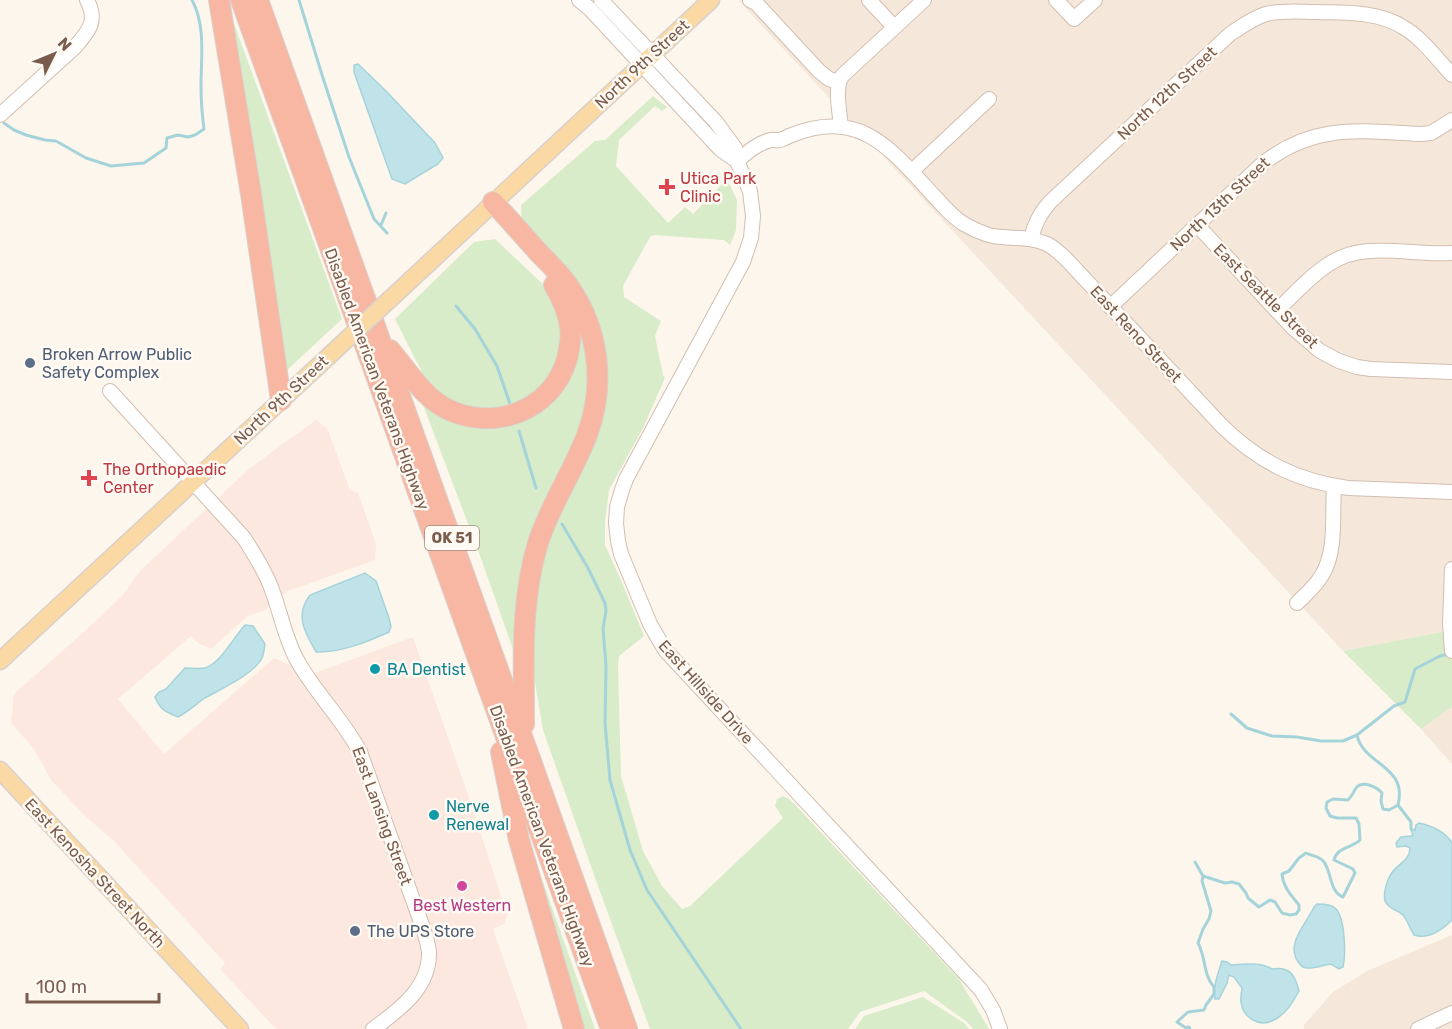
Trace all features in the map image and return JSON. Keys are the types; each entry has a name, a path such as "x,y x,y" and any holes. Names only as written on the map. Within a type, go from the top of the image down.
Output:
{"highway":[{"path":"219,0 251,194 281,400"},
{"name":"Disabled American Veterans Highway","path":"241,0 610,1029"},
{"name":"Disabled American Veterans Highway","path":"258,0 627,1029"},
{"path":"381,338 428,395 448,410 468,417 487,420 507,417 529,407 549,391 565,365 569,350 571,330 568,315 555,287 488,207"},
{"path":"488,207 555,270 574,295 589,325 598,366 597,397 591,423 579,455 554,503 534,558 526,600 523,640 524,738"},
{"path":"486,682 519,840 574,1029"}],"main road":[{"name":"North 9th Street","path":"0,661 711,0"},
{"name":"East Kenosha Street North","path":"0,770 240,1029"}],"street":[{"path":"0,115 85,36 92,25 93,14 87,0"},
{"name":"East Hillside Drive","path":"579,0 647,59"},
{"name":"East Hillside Drive","path":"601,0 721,150 737,161 750,191 753,210 753,226 743,262 622,490 617,507 616,523 621,554 650,624 665,650 981,990 993,1010 1000,1029"},
{"path":"869,0 894,27"},
{"path":"737,161 750,149 771,140 780,140 820,127 841,127 839,82 842,76 924,0"},
{"path":"1056,0 1074,19 1095,0"},
{"path":"754,1 819,71 829,79 839,82"},
{"name":"North 12th Street","path":"1031,239 1039,217 1050,202 1230,34 1251,20 1267,14 1328,6 1392,21 1423,44 1452,75"},
{"path":"912,171 989,99"},
{"name":"North 13th Street","path":"1110,307 1273,156 1295,144 1328,133 1431,133 1452,120"},
{"name":"East Reno Street","path":"841,127 853,128 876,139 897,156 963,224 994,236 1031,239 1048,244 1057,251 1236,440 1260,458 1309,481 1334,486 1452,492"},
{"name":"East Seattle Street","path":"1197,225 1277,311 1320,351 1339,361 1358,367 1452,372"},
{"path":"1277,311 1319,271 1346,255 1363,251 1452,253"},
{"name":"East Lansing Street","path":"110,391 237,530 255,555 272,588 286,637 298,662 352,737 360,752 429,952 425,976 417,990 374,1029"},
{"path":"1297,603 1322,577 1328,564 1334,486"},
{"path":"1451,649 1452,569"},
{"path":"1418,1029 1435,1025 1452,1013"}],"shaded area":[{"path":"1452,0 1452,630 1343,651 739,1"},
{"path":"316,420 327,428 350,490 358,493 376,544 375,560 288,591 265,610 248,616 211,649 198,643 191,636 118,699 164,754 274,658 312,674 413,637 507,915 504,924 493,929 528,1029 276,1029 220,969 225,963 114,841 85,816 51,780 34,749 11,723 14,694 122,596 141,570 250,468"},
{"path":"1452,707 1452,764 1421,729"},
{"path":"1452,935 1452,1029 1304,1029 1304,1025 1333,992 1367,971"}],"green space":[{"path":"229,10 342,319 286,371"},
{"path":"653,96 667,107 662,111 655,106 619,140 616,166 668,223 685,207 693,214 727,179 737,200 736,230 730,245 724,240 654,235 650,237 623,286 624,297 661,321 655,336 665,378 644,426 609,490 605,522 605,545 644,636 619,656 618,667 621,776 643,851 662,886 682,909 690,906 783,818 775,806 777,799 783,796 789,799 959,979 989,1029 973,1029 967,1022 924,991 860,1012 848,1029 650,1029 593,872 543,730 531,659 536,575 605,377 522,224 521,205 595,141 605,140"},
{"path":"495,239 547,288 562,324 561,346 552,374 536,392 520,403 497,411 466,409 444,397 426,380 395,319 474,242"},
{"path":"582,317 594,392 553,497 515,655 417,389 440,409 535,409"},
{"path":"1452,630 1452,707 1421,729 1343,651"},
{"path":"527,837 595,1029 581,1029"},
{"path":"923,997 964,1023 969,1029 855,1029 864,1016"}],"water":[{"path":"358,64 435,143 443,158 438,164 405,184 392,179 354,72 354,65"},
{"path":"365,573 376,581 389,618 391,627 389,632 344,649 316,652 303,624 305,603 310,595"},
{"path":"245,625 253,626 265,644 263,656 252,670 178,717 161,708 155,697 159,692 166,689 185,668 205,668 216,662"},
{"path":"1419,823 1438,830 1452,843 1452,920 1440,930 1425,936 1414,935 1403,915 1385,901 1386,887 1390,877 1406,859 1410,848 1397,847 1396,843 1401,837 1413,835 1411,829 1415,830"},
{"path":"1317,904 1334,907 1339,914 1344,937 1344,954 1343,967 1339,969 1331,964 1304,968 1295,956 1294,949 1298,934"},
{"path":"1222,961 1231,965 1258,964 1272,969 1287,970 1296,980 1299,991 1282,1014 1269,1022 1258,1022 1249,1017 1242,1008 1242,988 1234,977 1229,975 1219,999 1215,999 1215,984"}],"waterway":[{"path":"4,123 26,135 56,141 86,158 111,166 144,163 166,148 167,138 178,135 188,137 195,135 204,129 201,97 201,31 192,0"},
{"path":"299,0 349,157 374,219 387,233"},
{"path":"381,225 386,213"},
{"path":"456,306 475,329 497,366 510,404"},
{"path":"519,431 536,488"},
{"path":"562,524 588,568 605,603 603,628 606,666 605,723 610,780 630,850 647,890 741,1029"},
{"path":"1190,1029 1177,1022 1188,1012 1204,1010 1214,994 1214,987 1208,977 1198,943 1211,911 1202,881 1203,876 1225,883 1239,884 1248,898 1259,907 1270,900 1275,902 1282,913 1296,914 1299,905 1286,887 1282,874 1289,871 1306,853 1324,862 1335,891 1343,897 1355,873 1353,869 1334,860 1341,850 1360,840 1359,824 1356,818 1330,816 1326,808 1327,802 1333,799 1348,800 1356,788 1366,784 1382,793 1383,809 1389,810 1398,805 1397,781 1367,753 1357,735 1394,706 1405,702 1415,669 1440,656 1449,654"},
{"path":"1231,714 1247,728 1272,736 1343,741 1357,735"},
{"path":"1398,805 1411,822 1411,829"},
{"path":"1195,862 1203,876"}],"place":[{"name":"Utica Park Clinic","path":"667,187"},
{"name":"Broken Arrow Public Safety Complex","path":"30,363"},
{"name":"The Orthopaedic Center","path":"89,478"},
{"name":"BA Dentist","path":"375,669"},
{"name":"Nerve Renewal","path":"434,815"},
{"name":"Best Western","path":"462,886"},
{"name":"The UPS Store","path":"355,931"}]}
